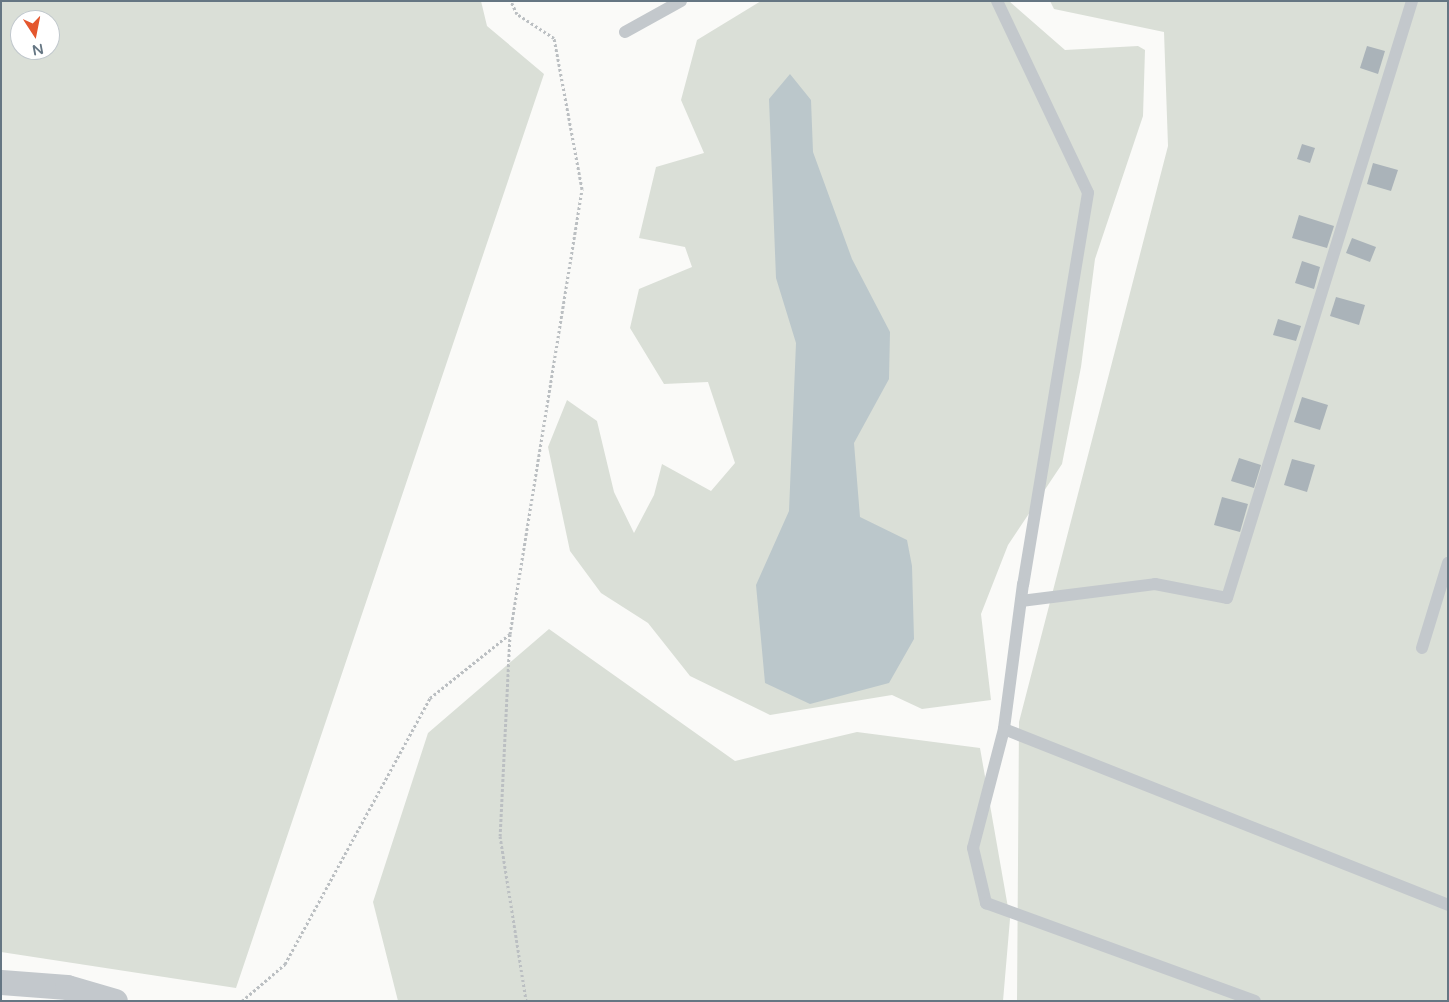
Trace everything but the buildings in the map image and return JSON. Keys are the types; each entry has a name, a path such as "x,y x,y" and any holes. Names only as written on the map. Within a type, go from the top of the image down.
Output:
{"street":[{"path":"1,982 67,987 116,1001"}],"lane":[{"path":"625,32 681,1"},
{"path":"997,1 1088,193 1021,600 1004,730 973,848 986,903 1255,1001"},
{"path":"1021,600 1154,584 1227,598 1412,1"},
{"path":"1422,648 1448,563"},
{"path":"1004,730 1448,905"}],"path":[{"path":"511,1 517,14 554,38 582,189 510,634 500,836 526,1001"},
{"path":"242,1001 285,964 430,698 510,634"}],"shaded area":[{"path":"1,1 481,1 487,26 544,74 236,988 1,952"},
{"path":"761,1 1009,1 1065,50 1138,46 1145,50 1143,116 1095,259 1081,367 1062,464 1008,545 981,614 991,700 922,709 892,695 770,715 690,676 648,623 601,593 570,551 548,447 567,400 597,421 614,492 634,533 654,495 662,464 711,491 735,463 708,382 664,384 630,328 639,289 692,267 685,247 639,238 656,167 704,153 681,100 697,40"},
{"path":"1050,1 1448,1 1448,1001 1017,1001 1019,722 1168,146 1164,32 1054,9"},
{"path":"790,74 811,100 813,152 852,259 890,332 889,379 854,443 860,517 907,540 912,566 914,639 889,683 810,704 765,683 756,585 789,511 796,343 776,278 769,99"},
{"path":"549,629 735,761 857,732 980,748 1010,919 1003,1001 398,1001 373,902 428,733"}]}
